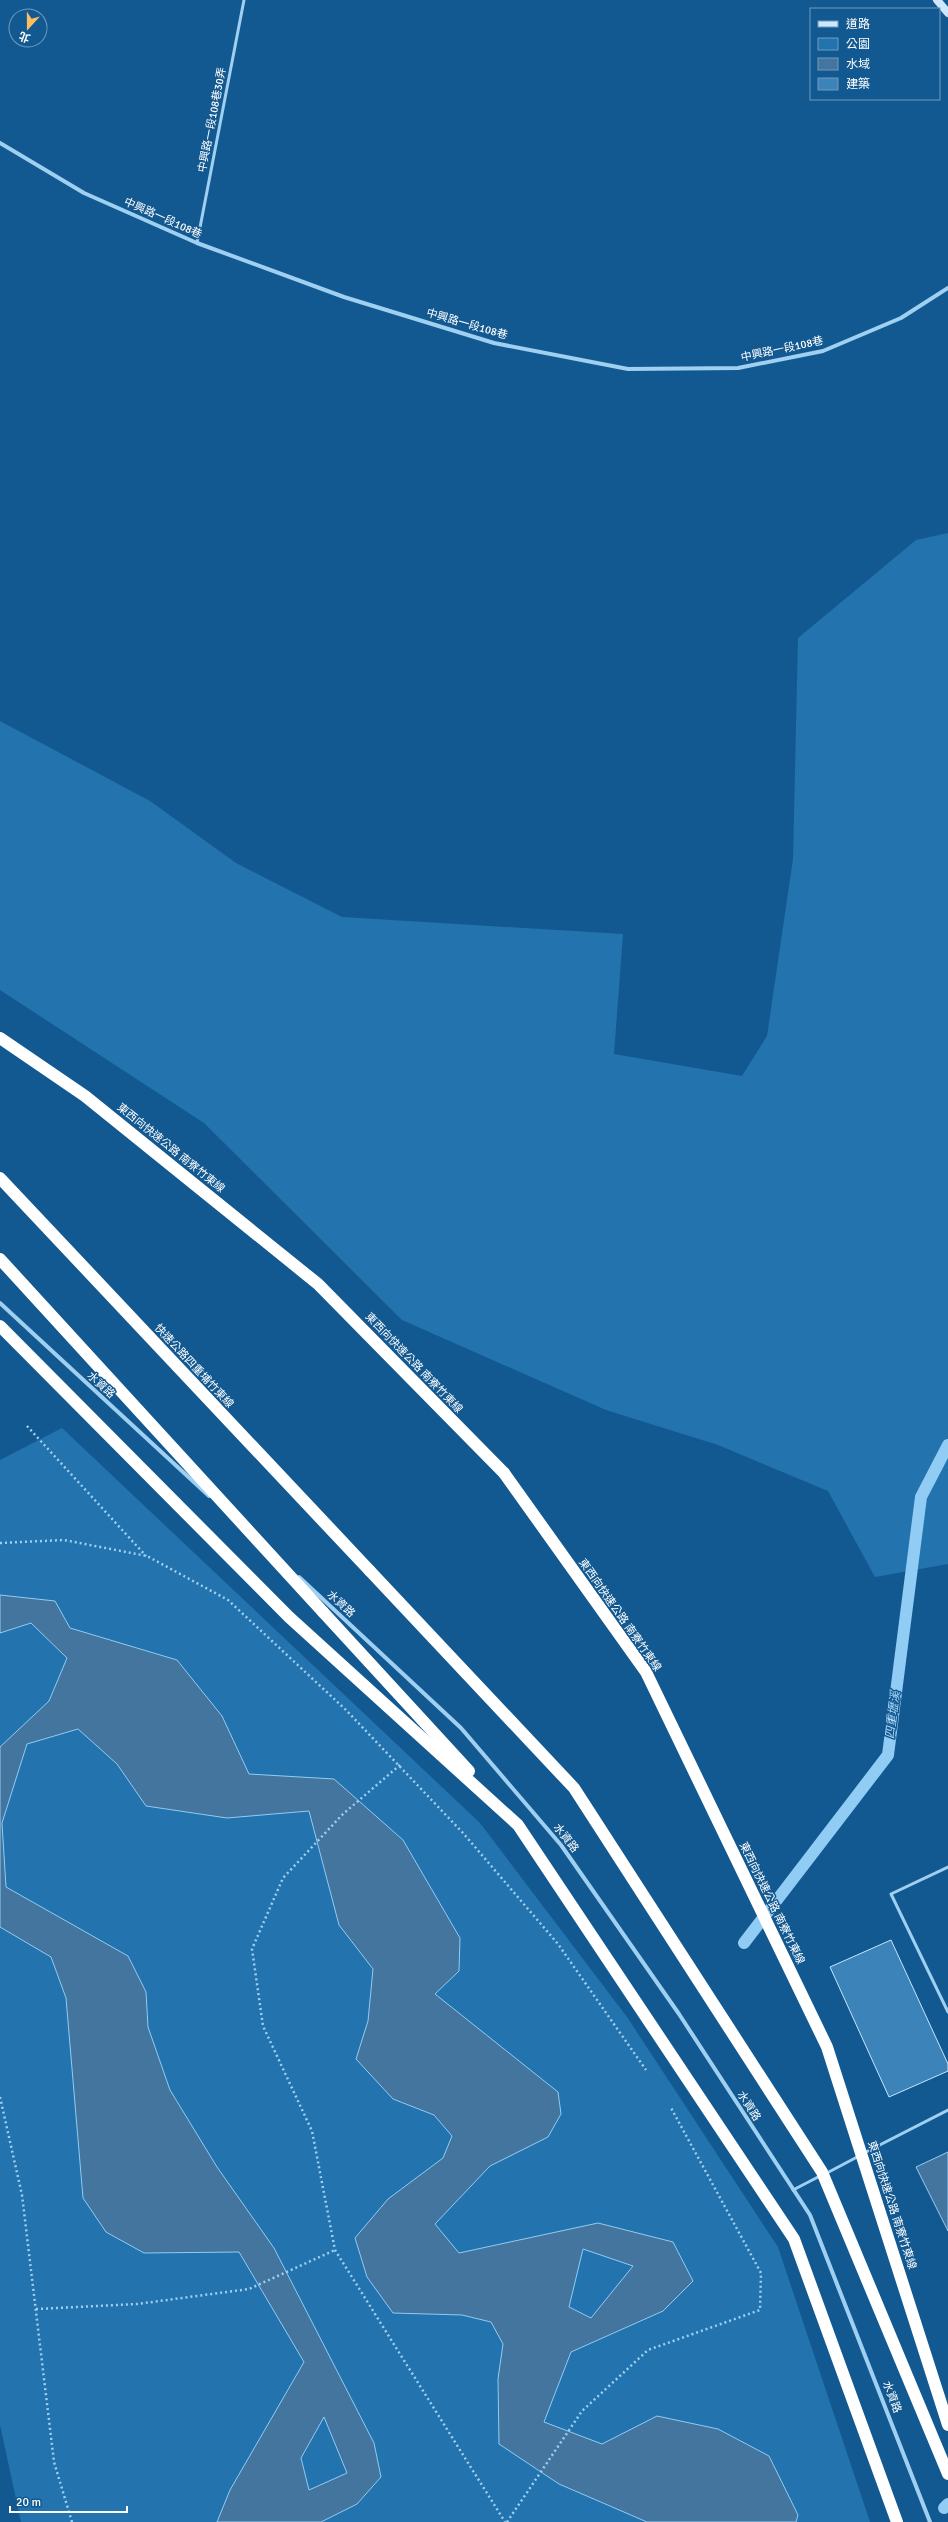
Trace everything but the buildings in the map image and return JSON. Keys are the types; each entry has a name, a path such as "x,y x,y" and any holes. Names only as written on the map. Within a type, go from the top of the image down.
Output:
{"highway":[{"name":"東西向快速公路 南寮竹東線","path":"0,1038 85,1096 318,1284 504,1473 646,1672 828,2047 948,2425"},
{"name":"快速公路四重埔竹東線","path":"0,1178 574,1788 822,2172 948,2474"},
{"path":"0,1258 518,1825 794,2238 897,2522"},
{"path":"0,1326 289,1617 518,1825"}],"main road":[{"path":"936,0 948,13"}],"street":[{"name":"中興路一段108巷","path":"0,143 84,193 197,243 344,297 494,343 628,369 738,368 823,351 901,318 948,288"},
{"name":"水資路","path":"0,1303 461,1728 562,1845 679,2014 813,2223 930,2522"}],"lane":[{"name":"中興路一段108巷30弄","path":"197,243 244,0"},
{"path":"948,1867 891,1894 948,2012"},
{"path":"793,2190 948,2110"}],"path":[{"path":"27,1426 147,1556"},
{"path":"0,1543 64,1540 147,1556 228,1600 346,1710 464,1833 558,1944 648,2072"},
{"path":"400,1765 344,1814 283,1878 252,1949 263,2026 312,2131 335,2250 506,2522 582,2411 648,2350 760,2310 761,2273 669,2104"},
{"path":"0,2097 22,2195 54,2462 72,2522"},
{"path":"36,2309 137,2304 249,2289 335,2250"}],"green space":[{"path":"948,533 948,1564 875,1577 828,1491 718,1445 606,1410 402,1320 204,1123 0,990 0,721 150,801 236,863 342,917 623,934 614,1054 742,1076 767,1036 793,859 798,638 916,540"},
{"path":"62,1428 480,1823 627,2017 778,2247 870,2522 21,2522 0,2425 0,1460"}],"water":[{"path":"0,1595 55,1601 70,1628 177,1660 222,1716 249,1774 334,1779 403,1840 460,1938 459,1971 435,1994 558,2092 561,2114 548,2137 490,2166 435,2224 459,2253 598,2223 673,2242 693,2281 663,2311 571,2352 544,2422 602,2444 657,2416 718,2429 769,2456 798,2515 796,2522 647,2522 559,2484 499,2444 498,2379 503,2344 491,2322 462,2315 393,2313 367,2277 355,2238 388,2199 443,2158 452,2136 434,2115 393,2099 356,2059 368,2021 373,1969 339,1925 309,1811 227,1818 146,1806 117,1764 78,1729 27,1744 2,1823 6,1887 128,1956 146,1992 148,2027 170,2090 217,2167 274,2248 374,2443 381,2477 357,2504 321,2522 217,2522 230,2490 304,2362 239,2252 144,2253 106,2232 83,2198 66,1998 51,1957 0,1927 0,1747 49,1701 67,1658 31,1623 0,1633","holes":["583,2249 633,2266 591,2318 569,2307","324,2417 347,2473 309,2490 301,2458"]},
{"path":"948,2152 948,2231 916,2167"}],"waterway":[{"name":"四重壢溪","path":"744,1943 888,1755 921,1497 948,1445"},
{"path":"944,2508 948,2504"}]}
